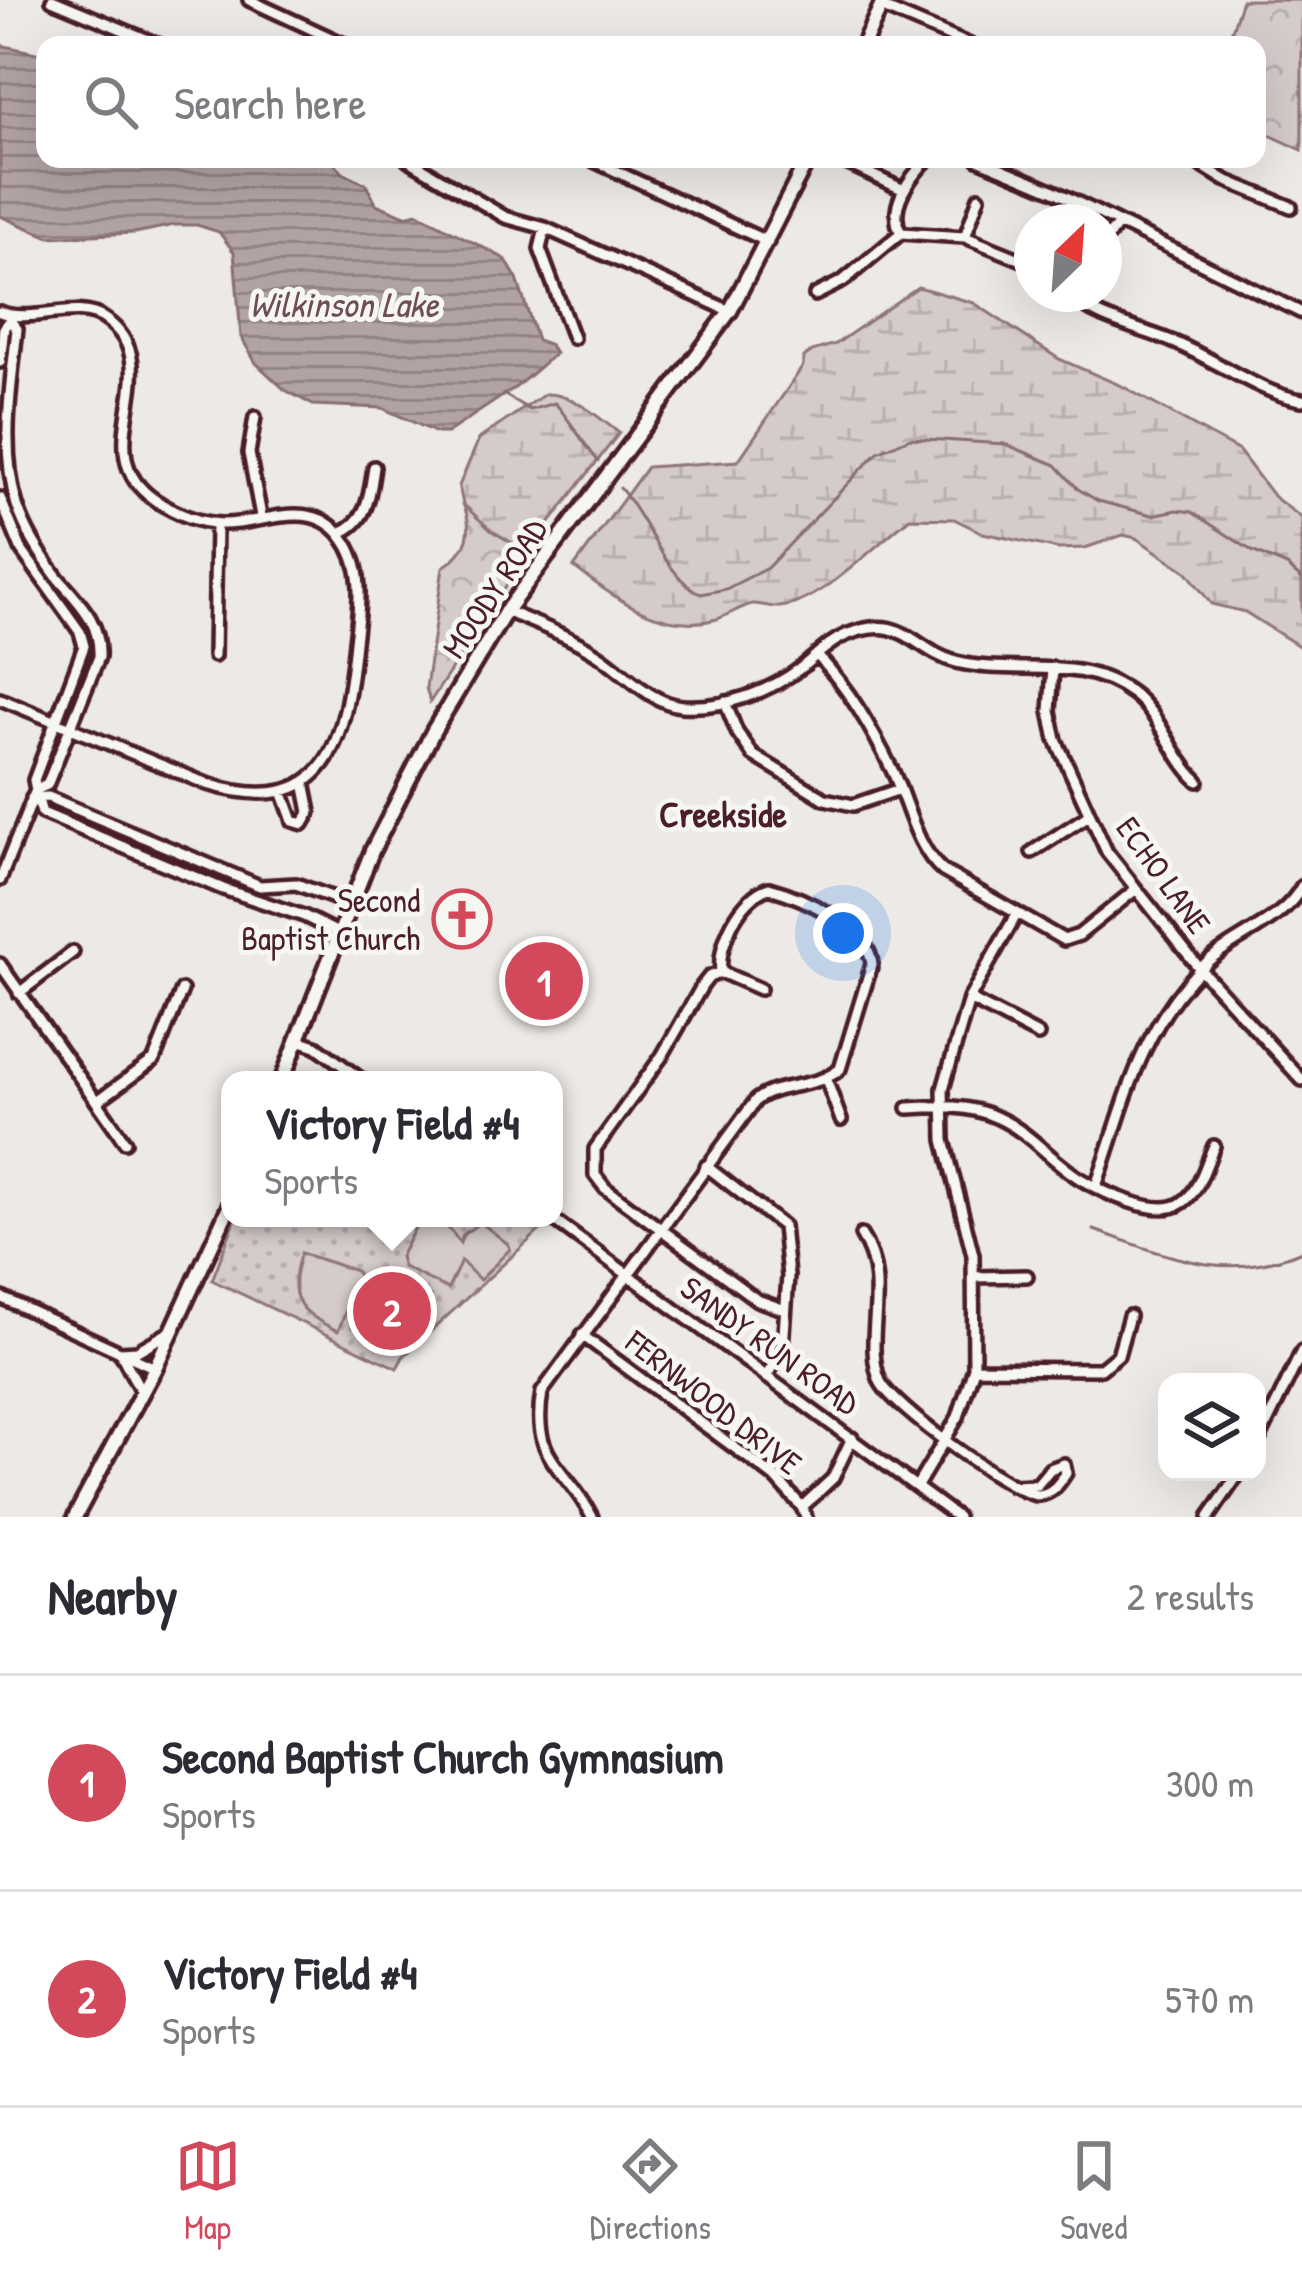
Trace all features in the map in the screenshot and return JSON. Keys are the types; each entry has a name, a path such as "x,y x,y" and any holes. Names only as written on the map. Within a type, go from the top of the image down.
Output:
{"main road":[{"path":"867,36 882,3"},
{"name":"MOODY ROAD","path":"286,1071 350,904 409,775 506,611 730,311 804,168"},
{"path":"75,1517 155,1368 221,1225"}],"street":[{"path":"54,0 139,36"},
{"path":"249,0 327,36"},
{"path":"882,3 951,36"},
{"path":"422,168 505,217 545,229 730,311"},
{"path":"609,168 768,242"},
{"path":"857,168 904,190"},
{"path":"902,233 896,223 904,190 921,168"},
{"path":"998,168 1076,204"},
{"path":"1206,168 1291,207"},
{"path":"965,237 979,197"},
{"path":"1122,225 1302,314"},
{"path":"545,229 540,249 573,338"},
{"path":"815,295 856,272 902,233 965,237 1014,257"},
{"path":"0,312 17,329 4,412 7,456 19,509 55,574 96,625 100,641 99,658 47,785 35,796 4,861 0,880"},
{"path":"0,362 4,327 11,320 88,312 105,319 117,331 132,362 134,379 122,446 130,476 150,497 179,514 216,524 261,516 314,518 339,533 351,550 360,583 351,688 339,739 304,782 282,791 256,795 224,789 0,699"},
{"path":"1093,312 1170,340 1302,400"},
{"path":"255,417 249,454 261,516"},
{"path":"339,533 352,529 366,509 374,467"},
{"path":"0,498 22,551 80,632 82,658 34,780 42,813 338,933"},
{"path":"5,515 19,509"},
{"path":"214,656 216,524"},
{"path":"506,611 595,653 666,701 685,706 725,702 776,684 851,633 883,628 909,634 952,661 1082,670 1132,693 1152,715 1182,766 1198,781"},
{"path":"817,655 863,715 937,866 1055,938 1071,940 1135,890"},
{"name":"ECHO LANE","path":"1053,668 1051,723 1107,852 1200,968 1302,1080"},
{"path":"725,702 753,755 825,799 853,805 900,789"},
{"path":"282,791 293,821 303,824 310,812 304,782"},
{"path":"35,796 48,797 260,886 296,884 350,904"},
{"path":"1032,852 1089,815"},
{"path":"1096,1186 1135,1064 1200,968 1288,905 1302,886"},
{"path":"592,1517 559,1474 538,1428 542,1392 626,1273 660,1228 706,1166 762,1095 826,1079 843,1061 872,964 871,951 860,935 789,893 769,888 760,890 740,914 723,946 721,971 702,986 662,1056 592,1159 599,1181 660,1228 766,1306 785,1310"},
{"path":"917,1486 946,1438 974,1368 970,1241 944,1140 942,1106 969,999 1016,915"},
{"path":"19,994 73,952"},
{"path":"0,964 125,1142"},
{"path":"721,971 760,989"},
{"path":"99,1100 154,1060 182,990"},
{"path":"969,999 1038,1035"},
{"path":"298,1040 316,1046 350,1071"},
{"path":"826,1079 841,1120"},
{"path":"908,1108 975,1108 1040,1144 1069,1171 1096,1186 1154,1207 1171,1208 1192,1192 1214,1146"},
{"path":"706,1166 783,1226 788,1276 783,1348 766,1376"},
{"name":"SANDY RUN ROAD","path":"563,1227 957,1517"},
{"path":"861,1235 876,1271 878,1377 894,1400 1012,1486 1027,1493 1048,1492 1066,1473 1064,1464 1050,1469 1028,1489 1012,1486"},
{"path":"974,1277 1027,1276"},
{"path":"0,1298 155,1368"},
{"path":"974,1368 1101,1369 1118,1355 1129,1316"},
{"path":"120,1352 137,1351 174,1329"},
{"name":"FERNWOOD DRIVE","path":"582,1335 777,1479 804,1512"},
{"path":"1266,1425 1302,1351"},
{"path":"120,1352 142,1393"},
{"path":"804,1512 833,1478 852,1438"},
{"path":"1209,1517 1234,1481"}],"green space":[{"path":"1242,0 1302,0 1302,150 1266,133 1266,36 1230,36"},
{"path":"918,287 974,303 1059,359 1122,386 1239,451 1274,497 1302,518 1302,648 1245,612 1211,604 1187,572 1136,538 1123,535 1085,548 1059,549 983,533 954,519 910,518 813,595 780,607 752,604 697,622 678,622 641,611 574,567 647,467 738,461 803,366 804,357 836,344"},
{"path":"545,394 575,402 619,433 532,546 524,550 491,530 463,504 459,486 479,439"},
{"path":"463,504 491,530 524,550 532,546 430,702 426,688 443,567 463,548 468,532"},
{"path":"233,1227 544,1227 403,1357 397,1368 212,1280"},
{"path":"415,1227 447,1227 460,1243 473,1227 486,1227 510,1249 480,1280 461,1261 448,1289 403,1267 400,1257"},
{"path":"301,1253 356,1271 359,1278 338,1331 313,1317 299,1301 295,1281"},
{"path":"383,1276 431,1297 417,1323 401,1336 380,1337 352,1327 375,1279"}],"water":[{"name":"Wilkinson Lake","path":"0,45 36,53 36,168 338,168 366,184 376,204 405,216 417,213 505,259 517,279 537,340 550,345 555,354 516,387 447,433 382,408 313,405 285,390 256,363 241,337 234,252 219,232 174,225 135,233 49,237 0,216"}],"waterway":[{"path":"503,394 530,410 555,403 598,461"},
{"path":"620,488 667,562 701,594 726,589 767,568 878,452 910,438 1005,444 1056,465 1078,489 1098,501 1152,515 1192,512 1302,579"},
{"path":"1094,1230 1172,1256 1222,1265 1274,1261 1302,1251"}],"place":[{"name":"Second Baptist Church","path":"462,919"},
{"name":"Second Baptist Church Gymnasium","path":"544,981"},
{"name":"Victory Field #4","path":"392,1311"}],"district":[{"name":"Creekside","path":"723,814"}]}
